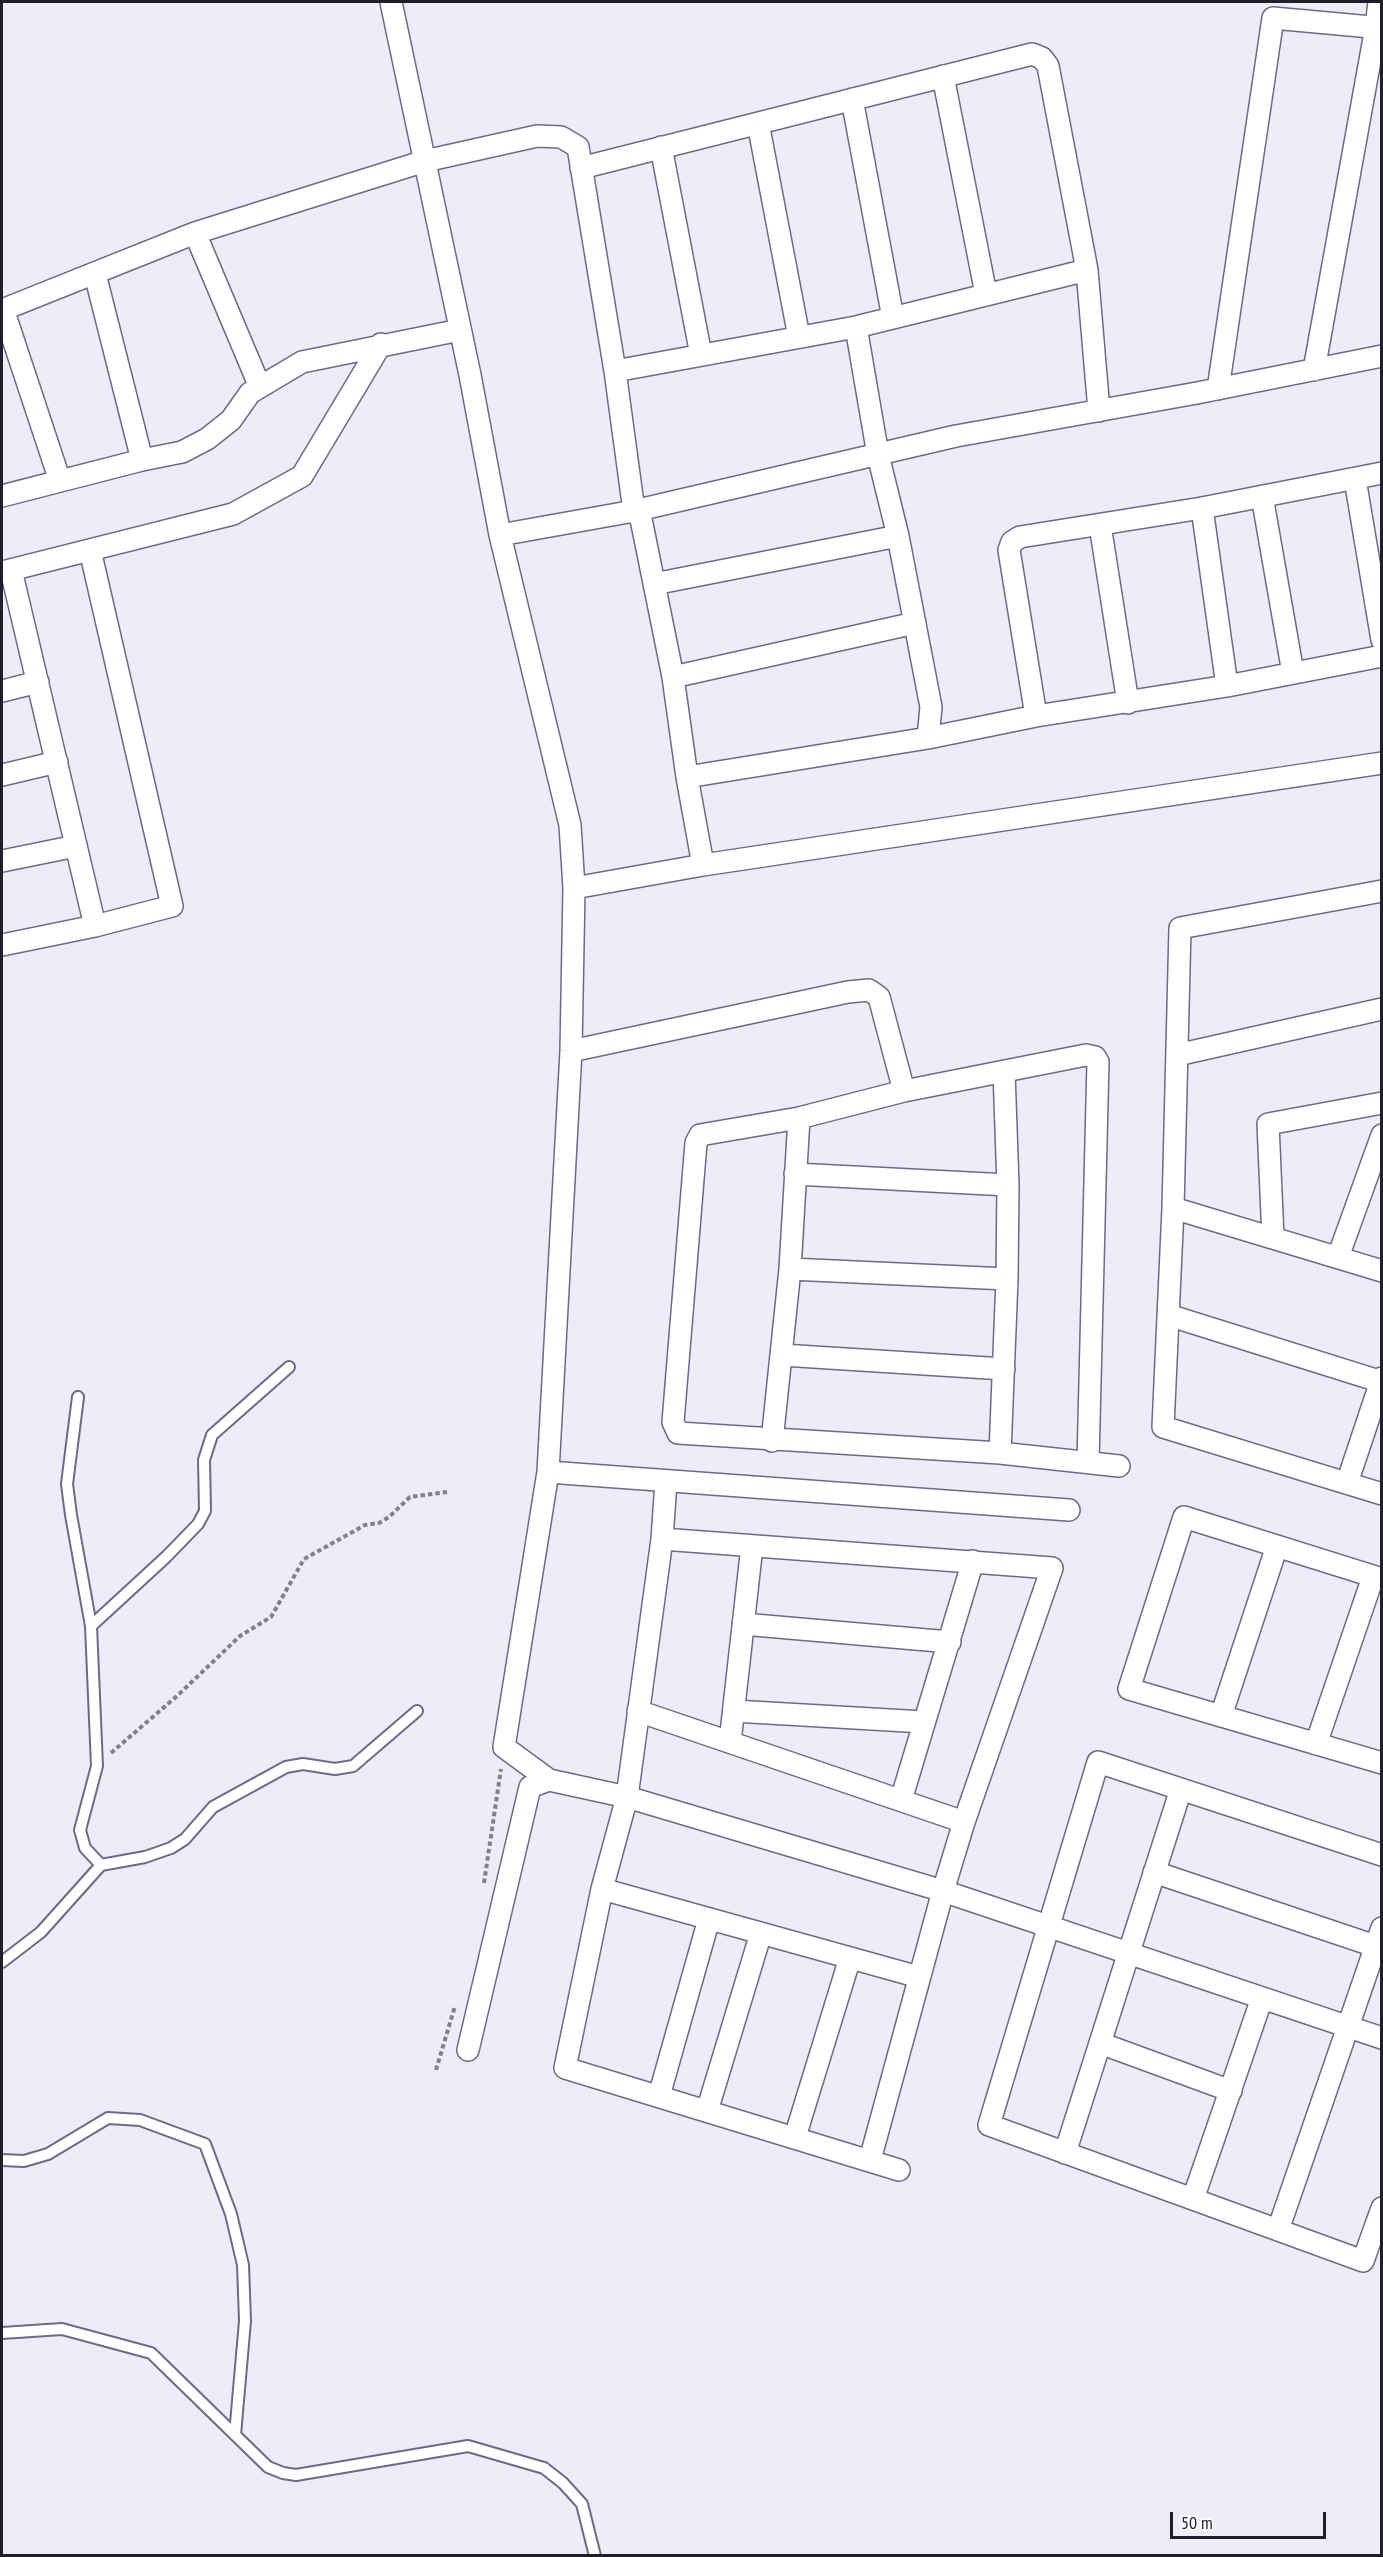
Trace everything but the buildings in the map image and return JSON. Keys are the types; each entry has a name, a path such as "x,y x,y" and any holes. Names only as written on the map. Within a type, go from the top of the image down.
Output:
{"street":[{"path":"391,2 460,330 500,535 570,825 574,888 571,1051 548,1472 504,1747 549,1780 627,1797 944,1891 1382,2038"},
{"path":"1314,370 1379,28 1379,2"},
{"path":"1218,389 1273,10 1379,28"},
{"path":"581,168 1032,54 1042,58 1048,66 1087,270 1099,411"},
{"path":"944,76 987,294"},
{"path":"852,99 893,318"},
{"path":"758,123 799,337"},
{"path":"60,481 2,309 195,233 425,161 537,136 561,137 578,147 615,371 634,511 641,519 673,676 687,777 703,865"},
{"path":"661,147 701,355"},
{"path":"195,233 260,387"},
{"path":"615,371 856,327 1087,270"},
{"path":"95,274 142,460"},
{"path":"856,327 878,455 898,536 931,707 928,738"},
{"path":"2,496 182,452 207,439 231,420 250,393 302,362 381,344 460,330"},
{"path":"95,926 38,682 6,571 233,514 302,476 381,344"},
{"path":"500,535 634,511 956,436 1218,389 1382,356"},
{"path":"1036,716 1009,550 1012,542 1020,537 1202,508 1382,473"},
{"path":"1355,478 1382,640"},
{"path":"1262,496 1293,673"},
{"path":"1202,508 1227,686"},
{"path":"1100,525 1128,703"},
{"path":"654,584 898,536"},
{"path":"2,945 95,926 172,906 90,550"},
{"path":"673,676 915,623"},
{"path":"687,777 928,738 1036,716 1227,686 1382,656"},
{"path":"2,692 38,682"},
{"path":"2,775 57,762"},
{"path":"574,888 703,865 1382,763"},
{"path":"2,861 76,846"},
{"path":"1382,891 1180,928 1173,1208 1162,1427 1382,1494"},
{"path":"571,1051 848,992 869,990 879,997 904,1091"},
{"path":"1177,1055 1382,1009"},
{"path":"1088,1462 1098,1062 1095,1057 1086,1055 904,1091 800,1118 700,1135 696,1143 673,1422 678,1433 772,1441 1000,1453 1119,1466"},
{"path":"1000,1453 1007,1279 1008,1185 1004,1072"},
{"path":"1273,1238 1268,1124 1382,1103"},
{"path":"772,1441 790,1269 800,1118"},
{"path":"1338,1257 1382,1136"},
{"path":"795,1174 1008,1185"},
{"path":"1173,1208 1382,1271"},
{"path":"790,1269 1007,1279"},
{"path":"1168,1315 1381,1380 1347,1483"},
{"path":"782,1355 1004,1369"},
{"path":"548,1472 1069,1510"},
{"path":"666,1482 662,1539 627,1797 602,1889 565,2068 899,2170"},
{"path":"1316,1744 1377,1578 1184,1516 1129,1689 1316,1744 1382,1763"},
{"path":"662,1539 1052,1568 964,1822 919,1977 870,2160"},
{"path":"730,1742 752,1546"},
{"path":"1221,1716 1277,1546"},
{"path":"901,1800 973,1562"},
{"path":"743,1624 950,1641"},
{"path":"638,1711 964,1822"},
{"path":"734,1711 924,1722"},
{"path":"1382,1855 1098,1762 989,2125 1363,2261 1382,2208"},
{"path":"468,2050 530,1787 549,1780"},
{"path":"1065,2153 1181,1788"},
{"path":"1155,1872 1378,1937 1278,2230"},
{"path":"602,1889 919,1977"},
{"path":"659,2096 709,1919"},
{"path":"707,2111 762,1933"},
{"path":"795,2137 850,1958"},
{"path":"1193,2199 1262,1998"},
{"path":"1100,2043 1231,2091"}],"lane":[{"path":"91,1626 198,1524 205,1511 204,1460 212,1436 289,1367"},
{"path":"78,1397 68,1484 71,1515 91,1626 97,1766 80,1830 85,1848 101,1865"},
{"path":"2,1962 41,1932 101,1865 145,1857 171,1848 185,1839 213,1807 286,1767 303,1764 335,1769 353,1766 417,1711"},
{"path":"2,2160 24,2161 48,2154 108,2118 140,2120 205,2144 231,2214 243,2265 245,2321 235,2435"},
{"path":"2,2332 62,2329 151,2353 268,2467 283,2473 296,2475 468,2446 544,2468 563,2483 582,2504 595,2556"}],"path":[{"path":"97,1766 177,1696 240,1636 271,1617 304,1559 365,1525 379,1523 410,1497 447,1492"},
{"path":"484,1887 504,1747"},
{"path":"436,2070 456,2004"}]}
